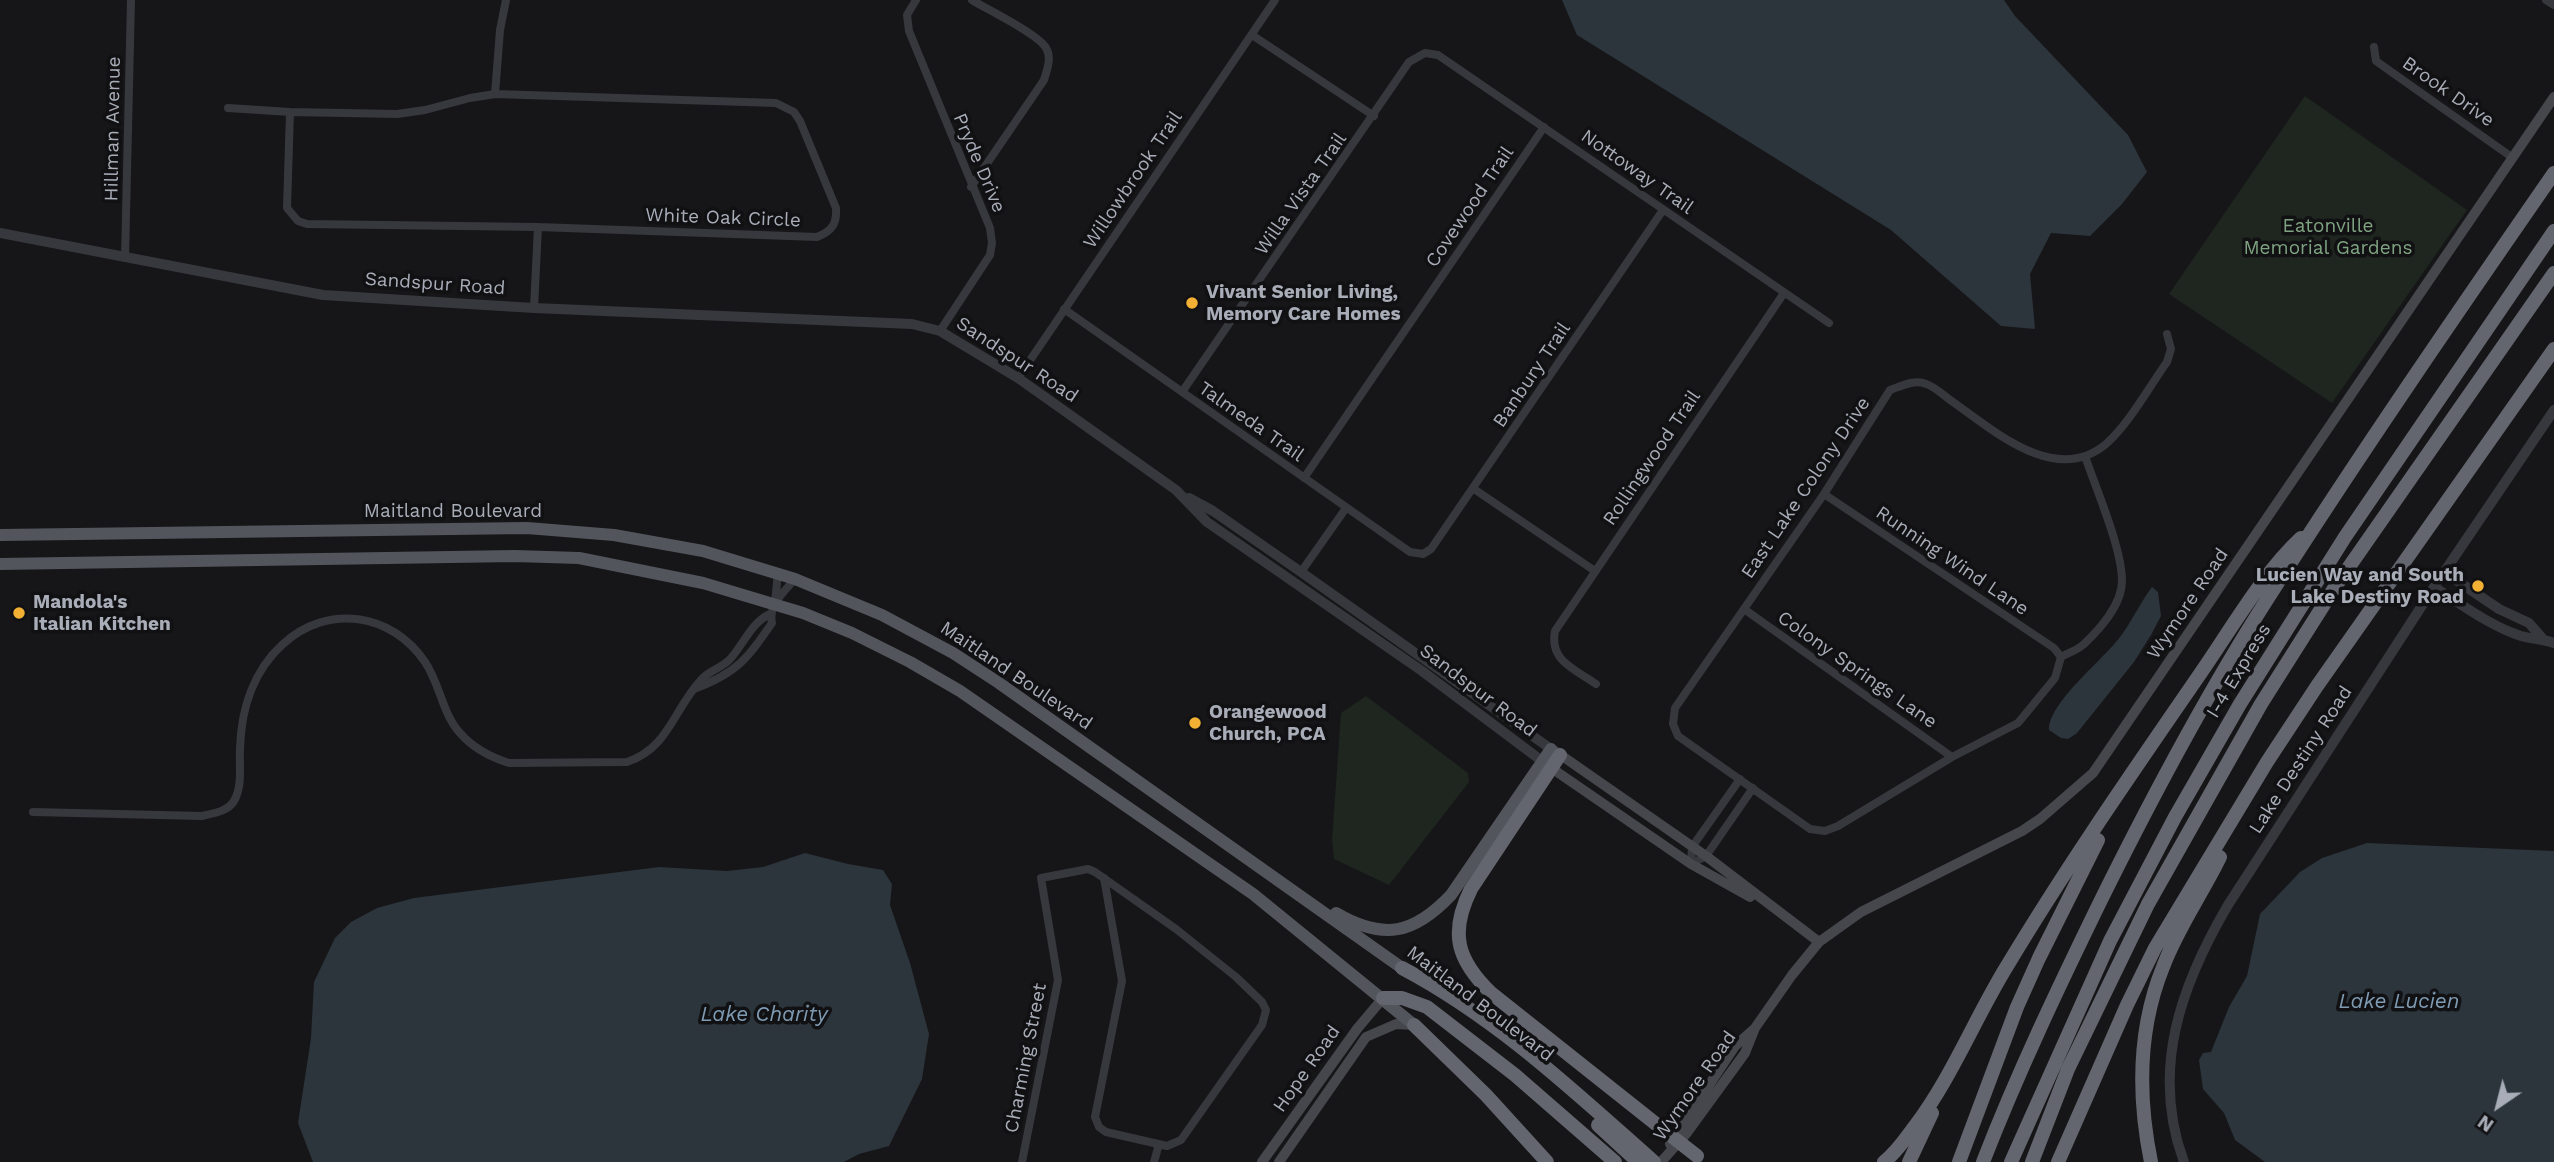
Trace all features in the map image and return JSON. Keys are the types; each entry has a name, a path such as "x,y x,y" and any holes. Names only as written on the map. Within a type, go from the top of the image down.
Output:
{"highway":[{"path":"1983,1162 2011,1090 2055,993 2134,832 2198,716 2267,600 2554,173"},
{"name":"I-4 Express","path":"2011,1162 2110,941 2175,817 2240,704 2368,502 2554,231"},
{"name":"I-4 Express","path":"2032,1162 2068,1069 2148,904 2261,704 2336,587 2554,273"},
{"path":"2058,1162 2155,948 2267,762 2317,686 2554,349"},
{"path":"1909,1162 1944,1082 2006,967 2130,776 2288,550 2318,523"},
{"path":"1556,752 1471,889 1458,921 1461,952 1466,964 1491,993 1701,1159"},
{"path":"2151,1162 2142,1108 2143,1057 2155,990 2162,967 2267,762"},
{"path":"1959,1162 2017,1007 2130,776"},
{"name":"Maitland Boulevard","path":"1402,968 1517,1054 1637,1156 1654,1162"},
{"path":"1383,998 1402,998 1427,1007 1515,1075 1615,1162"},
{"path":"1414,1025 1486,1095 1547,1162"},
{"path":"1884,1162 1896,1152 1944,1082"}],"main road":[{"name":"Wymore Road","path":"1661,1162 1686,1135 1745,1053 1755,1028 1819,942 1861,912 2022,831 2093,773 2554,97"},
{"name":"Maitland Boulevard","path":"0,535 527,528 626,537 703,551 778,572 882,615 973,666 1402,968"},
{"path":"0,564 515,556 579,558 703,583 877,645 960,691 1253,894 1414,1025"},
{"name":"Sandspur Road","path":"1556,752 1706,856 1819,942"},
{"name":"Sandspur Road","path":"1547,765 1690,864 1780,914"},
{"path":"1254,864 1353,923 1387,931 1405,928 1422,921 1451,895 1547,765"},
{"name":"Hope Road","path":"1262,1162 1357,1029 1383,998"},
{"name":"Hope Road","path":"1279,1162 1366,1037 1396,1024 1414,1025"}],"street":[{"name":"Hillman Avenue","path":"125,258 131,0"},
{"path":"495,94 500,30 506,0"},
{"path":"971,187 1044,80 1049,66 1046,48 1036,38 972,0"},
{"name":"Willowbrook Trail","path":"1018,378 1275,0"},
{"path":"2546,0 2554,5"},
{"name":"Pryde Drive","path":"912,1 907,15 909,31 989,228 992,243 990,255 940,331"},
{"path":"1252,35 1374,116"},
{"name":"Brook Drive","path":"2374,47 2376,61 2513,158"},
{"name":"Willa Vista Trail","path":"1182,392 1409,62 1424,53"},
{"name":"Nottoway Trail","path":"1424,53 1438,55 1829,323"},
{"name":"White Oak Circle","path":"228,108 397,114 495,94 776,103 785,106 800,121 836,208 837,219 832,229 817,237 538,227 307,224 298,221 288,208 290,112"},
{"name":"Covewood Trail","path":"1304,478 1544,127"},
{"name":"Banbury Trail","path":"1423,554 1431,549 1474,489 1663,209"},
{"path":"534,308 538,227"},
{"name":"Sandspur Road","path":"0,233 323,295 534,308 912,324 940,331 1018,378 1176,491 1213,511 1556,752"},
{"name":"Rollingwood Trail","path":"1597,684 1559,658 1552,644 1555,631 1784,293"},
{"name":"Talmeda Trail","path":"1064,309 1410,552 1423,554"},
{"path":"2061,657 2083,646 2105,621 2119,597 2123,583 2120,560 2085,456 2105,445 2117,433 2167,362 2171,348 2167,334"},
{"name":"East Lake Colony Drive","path":"2061,657 2055,678 2018,723 1952,757 1838,826 1825,831 1810,829 1678,736 1674,724 1675,708 1824,494 1890,390 1907,384 1926,383 2011,443 2037,455 2061,458 2085,456"},
{"name":"Lake Destiny Road","path":"2184,1162 2174,1125 2170,1096 2172,1050 2189,981 2200,956 2228,905 2434,587 2554,410"},
{"path":"1474,489 1595,571"},
{"name":"Sandspur Road","path":"1176,491 1208,522 1432,677 1547,765"},
{"name":"Running Wind Lane","path":"1824,494 2054,648 2061,657"},
{"path":"1295,582 1346,508"},
{"path":"33,813 202,816 221,812 233,803 240,787 244,707 261,671 282,644 308,626 335,619 363,619 391,628 406,639 430,670 447,715 460,733 492,758 509,763 627,762 643,757 654,748 691,690 735,670 752,652 772,623 778,572"},
{"path":"2444,572 2499,609 2529,623 2543,639"},
{"path":"773,609 796,579"},
{"path":"2434,587 2496,625 2523,637 2554,643"},
{"name":"Colony Springs Lane","path":"1744,610 1952,757"},
{"path":"1690,864 1692,847 1740,779"},
{"path":"1690,864 1706,856 1753,789"},
{"path":"1711,820 1725,829"},
{"name":"Charming Street","path":"1022,1162 1058,980 1041,878 1088,869 1104,878"},
{"path":"1104,878 1201,948 1262,1002 1266,1010 1262,1025 1181,1140 1174,1145 1106,1132 1099,1127 1095,1117 1122,981 1104,878"},
{"path":"1154,1162 1159,1144"}],"green space":[{"name":"Eatonville Memorial Gardens","path":"2305,96 2467,210 2332,403 2169,294"},
{"path":"1366,696 1468,773 1469,782 1389,885 1334,859 1332,840 1341,713"}],"water":[{"path":"1562,0 2004,0 2015,16 2128,135 2147,172 2122,204 2090,236 2051,233 2030,274 2035,329 2001,326 1891,230 1577,35"},
{"path":"2152,587 2158,592 2161,616 2151,635 2134,662 2077,733 2068,739 2061,738 2049,730 2057,707 2120,637"},
{"name":"Lake Lucien","path":"2367,843 2554,851 2554,1162 2265,1162 2235,1140 2224,1113 2203,1089 2199,1060 2203,1053 2211,1052 2229,1007 2247,976 2260,914 2300,872 2322,858"},
{"name":"Lake Charity","path":"805,853 883,870 892,884 890,905 910,963 929,1034 922,1079 889,1146 859,1154 844,1162 313,1162 298,1123 311,1038 314,982 335,938 351,922 377,908 414,898 659,867 727,871 763,867"}],"place":[{"name":"Vivant Senior Living, Memory Care Homes","path":"1192,303"},
{"name":"Lucien Way and South Lake Destiny Road","path":"2478,586"},
{"name":"Mandola's Italian Kitchen","path":"19,613"},
{"name":"Orangewood Church, PCA","path":"1195,723"}]}
